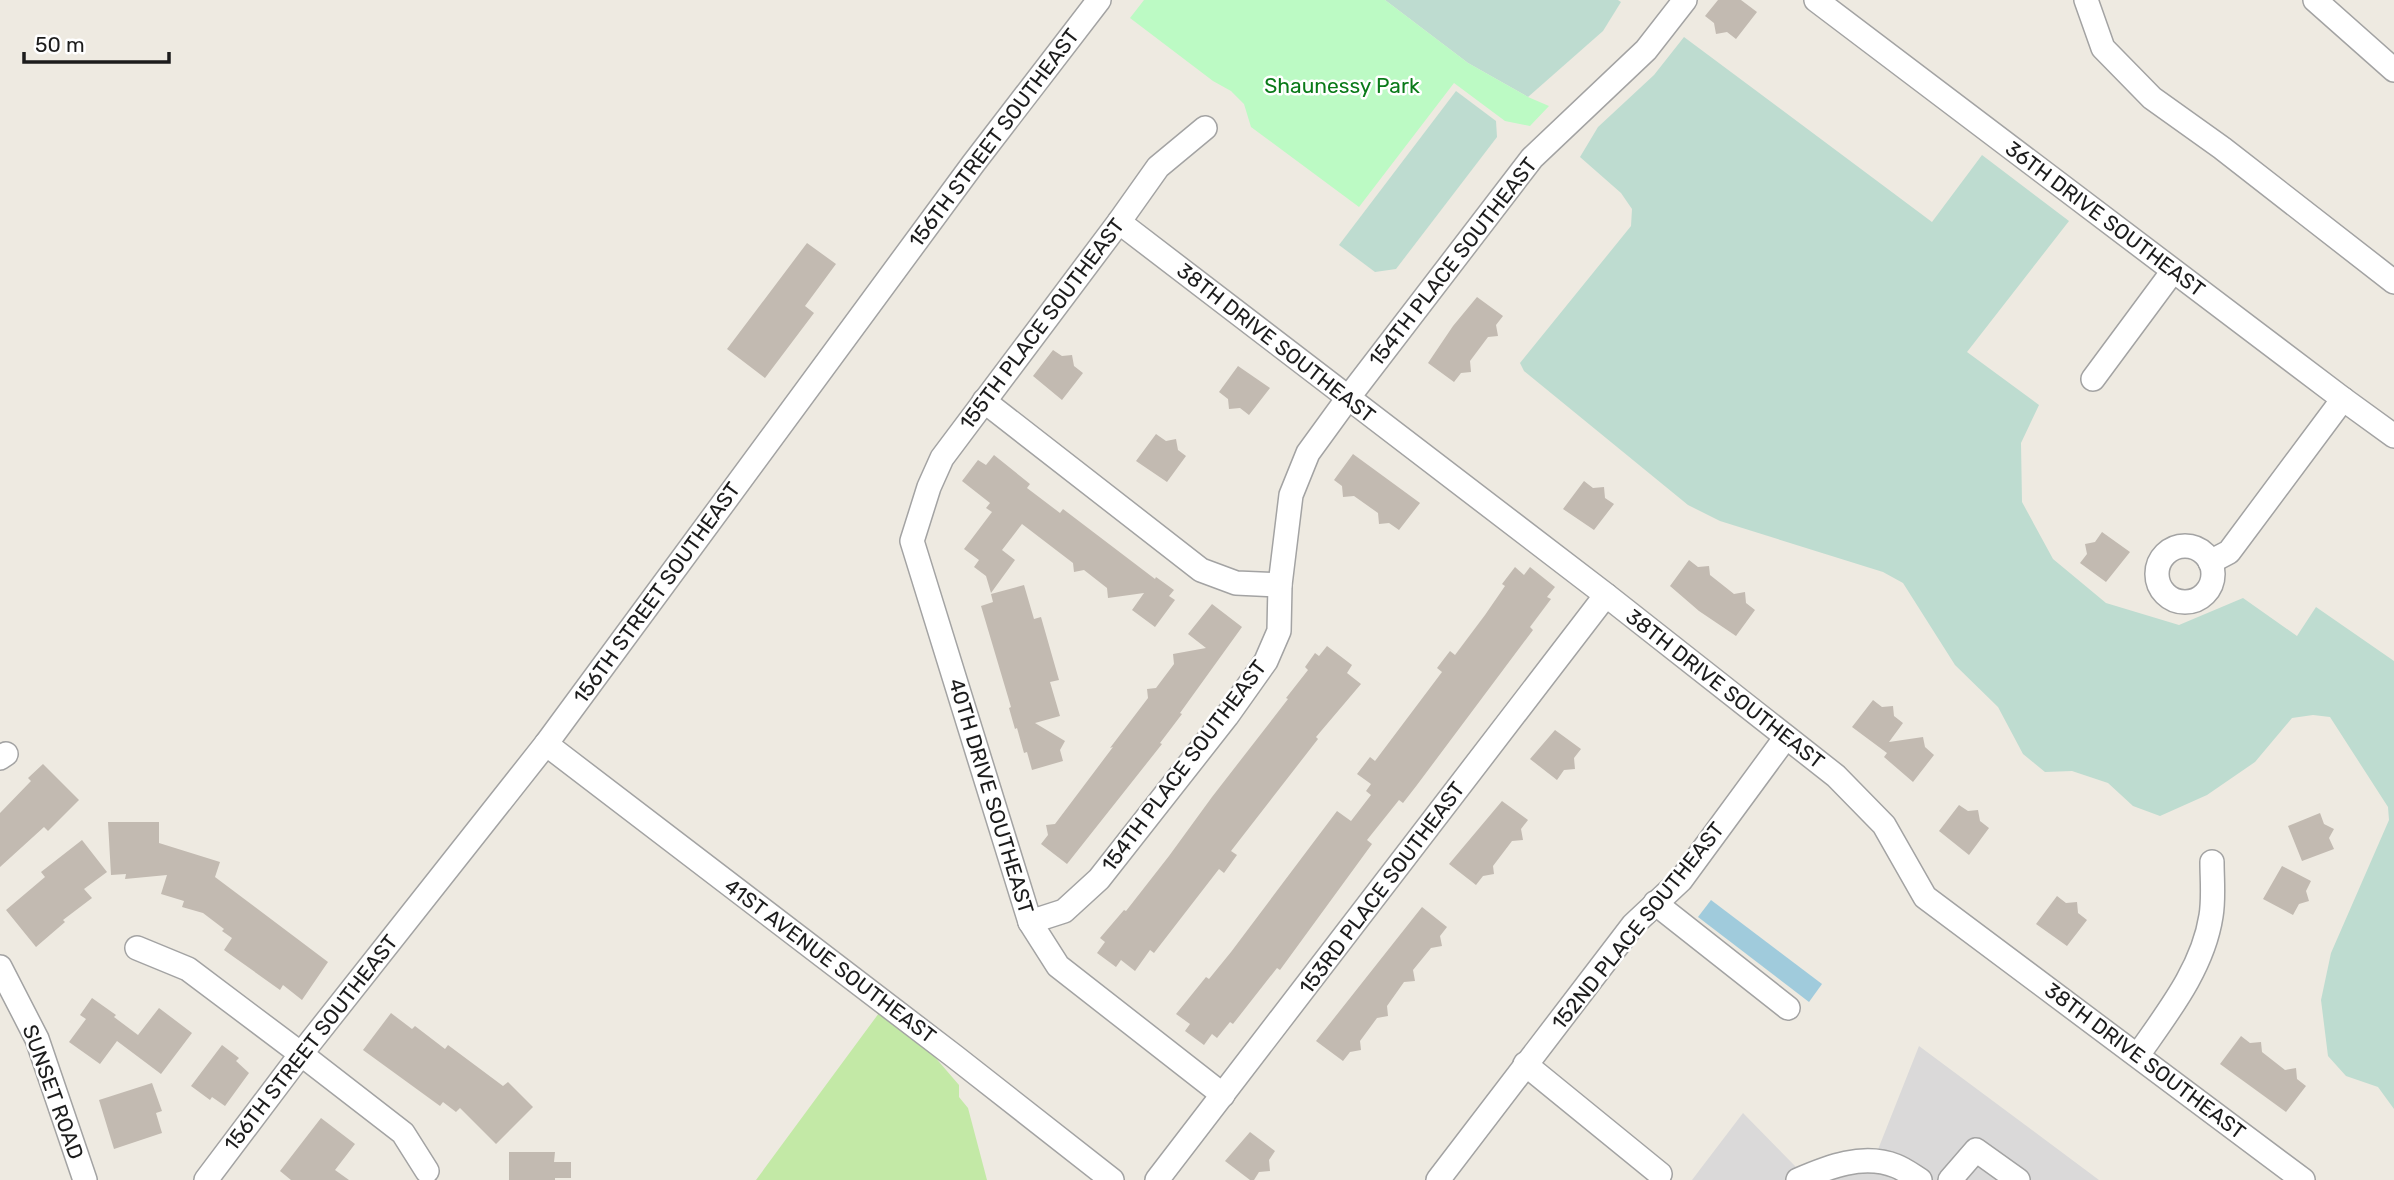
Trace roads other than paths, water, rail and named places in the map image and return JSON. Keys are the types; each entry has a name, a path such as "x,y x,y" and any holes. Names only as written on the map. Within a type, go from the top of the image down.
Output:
{"street":[{"name":"156TH STREET SOUTHEAST","path":"206,1180 301,1054 546,744 973,164 1099,0"},
{"name":"154TH PLACE SOUTHEAST","path":"1030,922 1064,911 1099,879 1227,716 1266,661 1279,631 1280,585 1291,495 1308,453 1532,158 1646,50 1685,0"},
{"name":"36TH DRIVE SOUTHEAST","path":"1816,0 2394,436"},
{"path":"2086,0 2103,48 2152,98 2222,148 2394,282"},
{"path":"2315,0 2394,70"},
{"name":"155TH PLACE SOUTHEAST","path":"912,541 929,487 942,458 1158,167 1205,128"},
{"name":"38TH DRIVE SOUTHEAST","path":"1119,222 1606,595 1836,776 1884,825 1925,897 2303,1180"},
{"path":"2093,379 2173,271"},
{"path":"2210,562 2229,552 2343,400"},
{"path":"984,401 1201,570 1236,583 1280,585"},
{"name":"40TH DRIVE SOUTHEAST","path":"912,541 1030,922 1058,966 1223,1095"},
{"name":"153RD PLACE SOUTHEAST","path":"1157,1180 1606,595"},
{"name":"152ND PLACE SOUTHEAST","path":"1438,1180 1633,925 1681,880 1786,737"},
{"name":"41ST AVENUE SOUTHEAST","path":"546,744 1112,1180"},
{"path":"2138,1055 2191,975 2211,916 2212,862"},
{"path":"1655,903 1788,1008"},
{"path":"137,948 188,969 301,1054 403,1133 427,1171"},
{"name":"SUNSET ROAD","path":"0,967 37,1039 85,1180"},
{"path":"1525,1064 1660,1174"},
{"path":"1950,1180 1976,1150 2018,1180"},
{"path":"1798,1180 1836,1164 1866,1161 1895,1165 1920,1180"}],"water":[{"path":"1711,900 1822,984 1809,1002 1698,917"}],"park label":[{"name":"Shaunessy Park","path":"1342,86"}]}
